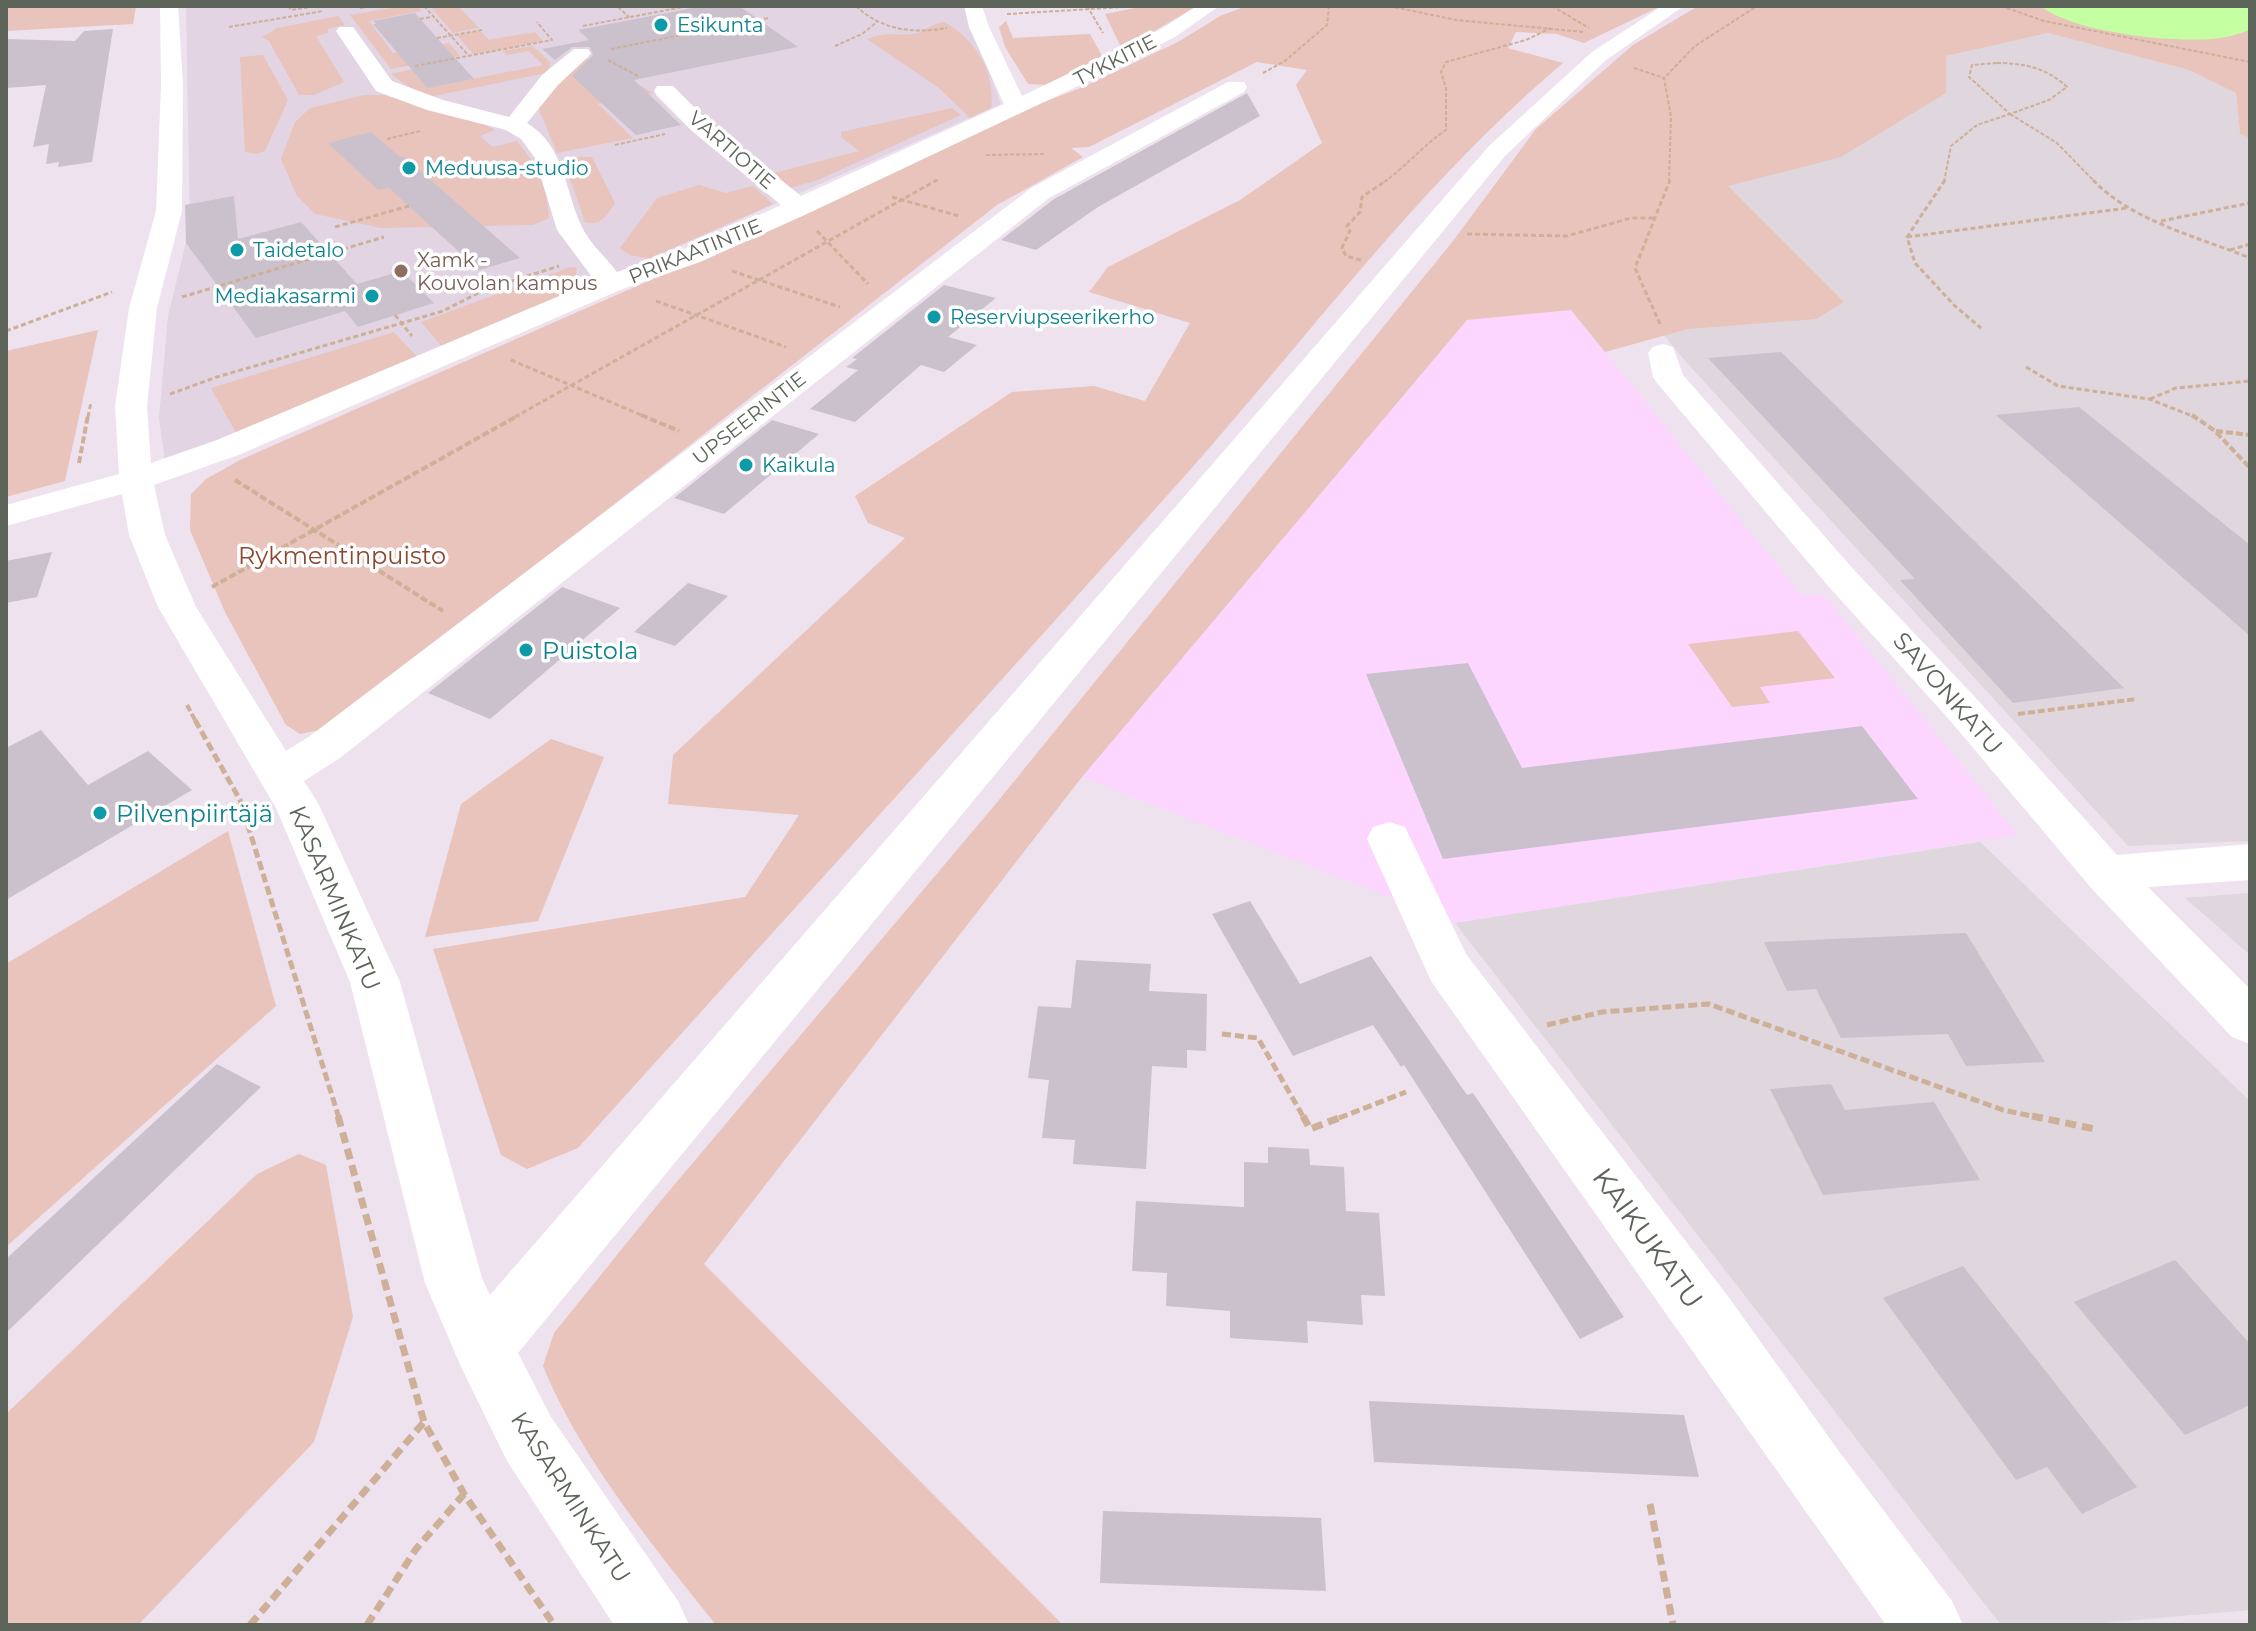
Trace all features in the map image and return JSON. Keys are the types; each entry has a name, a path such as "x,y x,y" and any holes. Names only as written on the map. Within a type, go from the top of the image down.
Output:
{"street":[{"name":"KASARMINKATU","path":"169,6 172,85 169,211 132,299 131,407 136,480 147,535 177,607 297,805 375,982 454,1283 483,1348 529,1439 654,1625"},
{"name":"TYKKITIE","path":"1016,107 1168,33 1210,6"},
{"path":"483,1348 1497,151 1599,56 1675,6"},
{"path":"964,16 979,27 1016,107"},
{"path":"346,31 384,86 435,105 514,125 531,133 549,159 570,230 606,274 610,284"},
{"path":"514,125 550,80 581,53"},
{"name":"UPSEERINTIE","path":"279,776 325,747 1040,193 1236,87"},
{"name":"VARTIOTIE","path":"665,91 700,126 800,208"},
{"name":"PRIKAATINTIE","path":"6,516 136,480 208,455 610,284 691,256 1016,107"},
{"name":"SAVONKATU","path":"1663,353 1668,377 1842,579 1930,672 2108,876 2250,1022"},
{"name":"KAIKUKATU","path":"1389,839 1448,967 1928,1625"},
{"path":"2108,876 2128,870 2250,862"}],"path":[{"path":"288,6 291,10 317,6"},
{"path":"424,6 469,56"},
{"path":"573,27 688,6"},
{"path":"856,6 865,16 877,22 916,32 964,16"},
{"path":"1023,13 1142,6"},
{"path":"1236,87 1285,61 1327,25 1329,6"},
{"path":"1389,6 1456,20 1597,33 1552,6"},
{"path":"1663,353 1658,311 1635,268 1670,180 1671,117 1664,78 1676,61 1706,37 1757,6"},
{"path":"2001,6 2044,21 2250,62"},
{"path":"618,7 631,18"},
{"path":"229,27 325,11"},
{"path":"420,19 433,17"},
{"path":"627,46 768,18"},
{"path":"374,73 552,40 537,22"},
{"path":"835,46 862,34 877,22"},
{"path":"1397,268 1346,256 1342,248 1350,231 1347,226 1360,212 1362,197 1403,169 1422,146 1446,130 1443,120 1449,87 1441,72 1446,62 1460,55 1536,37 1551,28"},
{"path":"437,38 482,30"},
{"path":"545,33 559,30"},
{"path":"497,51 502,57"},
{"path":"581,53 594,52 665,91"},
{"path":"1907,237 1945,181 1951,146 1977,125 2009,113 2049,100 2067,87 2057,75 2023,64 1997,61 1972,65 1969,77 2009,113 2057,143 2101,190 2128,208 2250,258"},
{"path":"437,62 443,68"},
{"path":"615,145 700,126"},
{"path":"977,155 1108,154"},
{"path":"177,607 941,178"},
{"path":"849,185 995,227"},
{"path":"2160,221 2250,203"},
{"path":"335,227 409,206"},
{"path":"800,208 885,313"},
{"path":"1907,237 2128,208"},
{"path":"1431,229 1508,236 1567,236 1631,218 1655,218"},
{"path":"6,331 384,237"},
{"path":"1907,237 1915,263 1955,306 1981,328"},
{"path":"2229,250 2250,244"},
{"path":"193,387 217,377 416,320 443,311 486,289 591,257"},
{"path":"730,270 885,313"},
{"path":"610,284 824,360"},
{"path":"473,344 713,445"},
{"path":"2026,367 2058,386 2149,399 2188,412 2215,431 2250,468"},
{"path":"2149,399 2176,388 2250,381"},
{"path":"2215,431 2250,435"},
{"path":"208,455 228,475 474,630"},
{"path":"180,693 240,800 334,1100 424,1422 464,1494 554,1625"},
{"path":"2016,714 2137,699"},
{"path":"1500,1037 1602,1012 1709,1004 2003,1110 2095,1129"},
{"path":"1222,1034 1258,1038 1310,1129 1406,1092"},
{"path":"250,1625 424,1422"},
{"path":"367,1625 416,1549 464,1494"},
{"path":"1650,1504 1673,1625"}],"shaded area":[{"name":"Xamk - Kouvolan kampus","path":"186,6 966,6 1001,104 249,437 165,461 159,418 168,316 190,226"},
{"path":"2040,6 2250,6 2250,30 2220,38 2153,38 2101,30 2056,15"},
{"path":"2048,33 2189,70 2236,93 2240,133 2250,138 2250,841 2128,846 1687,363 1615,277 1722,181 1946,56"},
{"path":"1571,310 1801,595 1824,595 2018,835 1455,923 1082,777 1467,320"},
{"path":"1980,842 2250,1101 2250,1610 2079,1625 2001,1625 1455,923"},
{"path":"2250,893 2250,955 2185,898"}],"green space":[{"path":"6,6 136,6 133,24 6,31"},
{"path":"417,6 422,11 369,21 393,53 449,43 460,56 391,69 350,15"},
{"path":"430,6 458,6 479,28 453,33"},
{"path":"1145,6 1195,7 1126,48 1120,45 1105,14"},
{"name":"Rykmentinpuisto","path":"1247,6 1661,6 1584,43 1557,34 1516,32 1508,48 1563,63 1462,157 1415,208 1190,470 578,1148 527,1169 501,1155 433,949 745,897 799,815 668,804 673,755 905,538 868,523 855,496 1012,392 1094,386 1145,401 1190,323 1089,292 1108,267 1240,200 1322,143 1296,85 1307,70 1257,62 1089,147 1071,148 1083,157 997,205 338,720 319,730 300,734 286,725 225,612 190,530 191,494 206,479 240,460 822,205 1016,113 1083,87 1178,42 1220,16"},
{"path":"1698,6 2250,6 2250,138 2240,134 2236,93 2189,70 2048,33 1946,56 1946,93 1841,157 1728,186 1844,302 1816,319 1688,329 1605,352 1571,310 1467,320 1082,777 704,1264 1063,1625 716,1625 620,1501 577,1435 543,1366 554,1333 659,1203 994,806 1453,241 1536,129 1633,45"},
{"path":"338,16 345,25 327,29 329,33 316,36 344,82 314,95 299,95 269,41 262,37 277,28"},
{"path":"1006,21 1013,38 1090,34 1102,56 1047,85 1028,84 1005,47 999,27"},
{"path":"944,22 974,47 990,82 991,108 970,118 939,88 867,39 886,34 917,33"},
{"path":"480,31 489,40 535,32 543,41 473,54 457,35"},
{"path":"533,46 551,63 546,73 429,97 414,91 391,74 434,64 439,69 415,74 427,88 543,65 529,51 507,55 502,51"},
{"path":"263,55 288,100 265,151 257,154 245,152 240,57"},
{"path":"587,59 654,93 598,104 633,138 557,153 537,105 580,60"},
{"path":"364,95 383,95 480,122 495,130 480,136 493,147 517,141 540,176 549,218 533,225 381,228 315,214 297,196 281,159 295,122 310,108"},
{"path":"952,108 961,115 818,180 790,188 771,174 859,151 841,137 841,132"},
{"path":"592,157 615,203 603,219 595,223 585,222 565,165 568,160"},
{"path":"699,185 726,193 753,186 773,204 648,259 630,255 620,248 657,198"},
{"path":"570,267 577,268 572,293 444,349 421,322"},
{"path":"98,330 65,481 6,497 6,351"},
{"path":"394,332 420,360 237,435 211,388"},
{"path":"1798,631 1835,678 1760,687 1770,703 1732,707 1688,644"},
{"path":"551,739 604,757 538,921 425,937 461,804"},
{"path":"228,831 276,1006 6,1247 6,964"},
{"path":"299,1154 326,1165 353,1317 314,1442 138,1625 6,1625 6,1414 257,1174"}],"building":[{"path":"703,6 739,6 798,47 634,80 681,125 636,135 572,76 593,55 590,47 572,47 555,60 542,49 589,40 578,30"},
{"path":"415,13 474,79 427,88 373,24 376,24 373,21"},
{"path":"113,29 92,162 58,167 59,162 46,164 49,144 33,147 46,85 6,88 6,39 75,41 84,31"},
{"path":"1247,93 1260,116 1098,207 1036,250 1001,240 1054,199"},
{"path":"371,132 520,258 479,270 389,188 378,190 328,143"},
{"path":"234,196 238,239 301,222 357,284 402,271 434,303 358,327 345,311 256,338 186,243 185,205"},
{"name":"Reserviupseerikerho","path":"944,285 996,298 948,337 977,345 944,372 921,365 855,422 810,409 858,370 846,367 857,359 852,358"},
{"path":"1781,352 2124,688 2013,703 1900,580 1915,579 1708,358"},
{"path":"2079,407 2250,545 2250,636 1996,415"},
{"name":"Kaikula","path":"772,420 819,434 724,514 674,498"},
{"path":"52,552 37,597 6,603 6,561"},
{"path":"688,583 728,596 675,646 634,632"},
{"name":"Puistola","path":"562,587 620,608 490,719 428,693"},
{"path":"1468,663 1522,768 1862,726 1918,799 1443,859 1366,674"},
{"name":"Pilvenpiirtäjä","path":"41,730 88,785 148,751 192,790 6,900 6,748"},
{"path":"1250,901 1300,984 1371,956 1467,1095 1473,1093 1624,1317 1580,1339 1404,1065 1401,1067 1373,1025 1293,1056 1212,914"},
{"path":"1966,933 2045,1062 1966,1066 1948,1034 1841,1038 1816,989 1787,991 1764,942"},
{"path":"1076,960 1151,964 1149,991 1207,994 1206,1051 1187,1050 1187,1068 1152,1066 1146,1169 1073,1164 1075,1140 1042,1138 1049,1080 1028,1078 1038,1006 1071,1008"},
{"path":"217,1064 261,1087 6,1333 6,1259"},
{"path":"1831,1084 1845,1110 1934,1102 1980,1180 1823,1195 1770,1089"},
{"path":"1268,1147 1309,1149 1310,1165 1344,1167 1346,1211 1379,1213 1385,1296 1361,1295 1363,1325 1307,1321 1308,1343 1230,1338 1230,1311 1166,1306 1167,1273 1132,1271 1136,1201 1244,1207 1244,1162 1268,1163"},
{"path":"2175,1260 2250,1344 2250,1405 2185,1435 2074,1302"},
{"path":"1963,1266 2137,1487 2082,1514 2047,1467 2016,1480 1883,1298"},
{"path":"1369,1401 1684,1415 1699,1477 1374,1462"},
{"path":"1103,1511 1321,1518 1326,1591 1100,1583"}],"place":[{"name":"Esikunta","path":"661,25"},
{"name":"Meduusa-studio","path":"409,168"},
{"name":"Taidetalo","path":"237,250"},
{"name":"Xamk - Kouvolan kampus","path":"401,271"},
{"name":"Mediakasarmi","path":"372,296"},
{"name":"Reserviupseerikerho","path":"934,317"},
{"name":"Kaikula","path":"746,465"},
{"name":"Puistola","path":"526,650"},
{"name":"Pilvenpiirtäjä","path":"100,813"}]}
